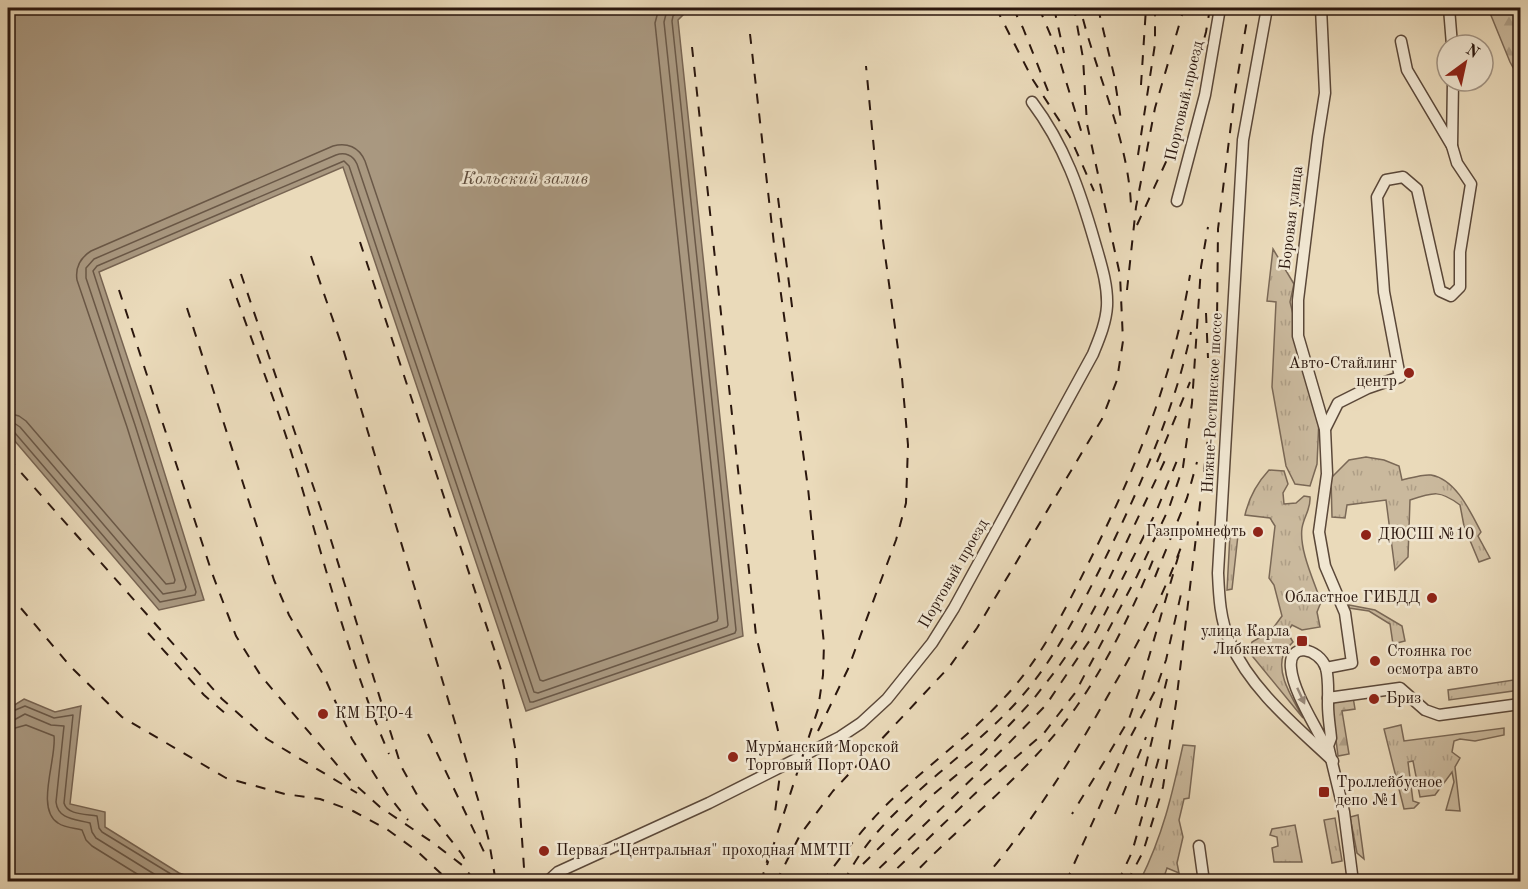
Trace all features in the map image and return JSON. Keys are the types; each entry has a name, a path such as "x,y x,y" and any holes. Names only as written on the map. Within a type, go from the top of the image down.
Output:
{"street":[{"name":"Портовый проезд","path":"1177,201 1205,95 1220,8"},
{"name":"Нижне-Ростинское шоссе","path":"1267,8 1243,140 1218,573 1219,595 1229,640 1240,662 1280,710 1333,761"},
{"name":"Боровая улица","path":"1321,8 1326,93 1318,136 1298,300 1298,336 1325,429"},
{"path":"1449,8 1451,33"},
{"path":"1401,40 1407,70 1452,146"},
{"path":"1326,668 1352,663 1345,613 1325,566 1319,532 1327,474 1325,429 1338,403 1368,388 1400,377 1384,292 1377,196 1386,180 1403,177 1417,189 1440,291 1451,296 1460,287 1460,252 1471,184 1456,163 1452,146 1453,93"},
{"name":"Портовый проезд","path":"547,882 558,872 771,772 840,737 861,723 887,699 907,675 954,608 1087,364 1106,320 1107,292 1087,216 1059,141 1032,102"},
{"path":"1328,746 1330,738 1326,668 1317,655 1306,649 1298,652 1291,661 1293,678 1322,740 1328,746 1333,761 1344,812 1353,882"},
{"path":"1328,698 1400,688 1425,710 1439,715 1521,704"},
{"path":"1199,846 1204,882"}],"green space":[{"path":"1483,8 1520,8 1520,80 1490,13"},
{"path":"1273,249 1294,284 1290,302 1319,419 1317,464 1310,486 1295,484 1286,466 1272,387 1276,302 1267,301"},
{"path":"1366,457 1384,460 1399,466 1402,480 1431,475 1448,483 1462,498 1481,532 1478,536 1490,558 1479,562 1464,526 1460,505 1442,495 1431,494 1410,500 1408,557 1395,570 1386,500 1347,505 1345,518 1332,517 1331,478 1349,460"},
{"path":"1269,470 1284,471 1288,484 1283,493 1284,504 1296,503 1304,496 1310,497 1302,537 1308,565 1321,602 1317,612 1320,627 1302,630 1292,625 1287,632 1293,642 1285,652 1282,661 1287,687 1303,718 1249,652 1252,642 1271,631 1282,616 1274,585 1269,578 1275,526 1270,518 1245,515 1254,491"},
{"path":"1230,534 1238,535 1232,589 1227,590"},
{"path":"1349,605 1375,610 1402,626 1405,641 1393,644 1390,624 1369,611 1349,608"},
{"path":"1520,679 1520,690 1449,700 1448,690"},
{"path":"1353,697 1355,709 1342,711 1349,754 1338,756 1332,707 1335,701"},
{"path":"1401,725 1404,741 1504,728 1504,735 1475,741 1460,739 1454,741 1452,752 1460,758 1455,767 1460,811 1446,810 1454,782 1452,772 1435,795 1420,797 1413,761 1408,762 1413,801 1419,803 1414,808 1404,809 1384,729"},
{"path":"1183,745 1195,746 1189,798 1184,799 1179,820 1183,837 1177,863 1179,873 1167,868 1164,877 1167,881 1140,881 1161,831"},
{"path":"1358,815 1364,859 1357,853 1350,817"},
{"path":"1335,818 1342,861 1332,863 1324,820"},
{"path":"1295,825 1302,862 1274,862 1272,848 1278,846 1277,837 1270,835 1272,829"}],"water":[{"name":"Кольский залив","path":"8,8 690,8 678,20 743,636 526,711 343,167 99,272 204,600 159,610 8,433"},
{"path":"24,699 55,712 81,706 70,804 105,812 105,827 179,873 201,881 8,881 8,709"}],"railway":[{"path":"996,8 1033,80 1070,137 1094,191"},
{"path":"1013,8 1050,96"},
{"path":"1039,8 1056,48 1082,134"},
{"path":"1054,8 1064,53"},
{"path":"776,882 800,835 833,791 950,666 977,628 1102,419 1117,380 1123,341 1120,275 1087,124 1083,58 1074,8"},
{"path":"1098,8 1114,75 1121,120"},
{"path":"1141,85 1146,8"},
{"path":"1138,155 1155,44 1155,8"},
{"path":"1127,290 1136,207 1155,108 1184,8"},
{"path":"1137,225 1176,140 1206,32 1210,8"},
{"path":"1127,882 1143,852 1163,787 1176,703 1211,413 1217,323 1218,229 1235,92 1249,8"},
{"path":"1083,19 1119,134 1129,181 1131,205"},
{"path":"750,34 774,244 808,488 824,644 823,675 818,709 767,865"},
{"path":"692,47 756,635 779,735 781,767 774,820"},
{"path":"818,731 848,669 896,540 906,503 908,445 902,378 882,233 866,66"},
{"path":"778,198 793,314"},
{"path":"883,882 985,784 1044,733 1075,693 1137,576 1169,508 1183,467 1192,403 1201,267 1208,227"},
{"path":"360,242 501,670 516,753 525,882"},
{"path":"311,256 344,352 480,806 495,877"},
{"path":"241,274 326,524 401,766 421,802 469,866"},
{"path":"822,882 878,813 992,711 1040,652 1070,600 1136,459 1174,351 1190,275"},
{"path":"230,279 289,444 338,612 389,754"},
{"path":"119,290 212,573 236,636 261,676 350,780 380,807 462,865 476,882"},
{"path":"187,308 274,580 289,615 324,676 352,739 387,794 408,820"},
{"path":"1206,313 1208,358"},
{"path":"844,882 860,855 879,830 926,784 1001,719 1046,665 1076,616 1129,509 1165,422 1191,332"},
{"path":"1157,462 1190,382"},
{"path":"863,864 930,797 983,753 1031,702 1057,669 1078,639 1103,592 1167,456"},
{"path":"8,458 222,699 267,739 357,793"},
{"path":"865,882 1046,705 1096,631 1156,512 1178,458"},
{"path":"1155,577 1187,498 1197,462"},
{"path":"981,882 1031,819 1089,729 1145,628 1181,547 1129,719 1072,814"},
{"path":"906,882 1031,761 1069,717 1094,680 1116,641 1153,560"},
{"path":"8,593 71,667 122,717 226,778 285,794 320,799 353,811 388,830 417,851 450,882"},
{"path":"1066,882 1131,736 1156,689 1166,660 1181,594"},
{"path":"148,633 204,695 227,715"},
{"path":"1136,805 1167,679"},
{"path":"428,734 485,854"},
{"path":"1115,814 1146,737"},
{"path":"1118,882 1132,852 1160,754"},
{"path":"761,882 768,858"}],"place":[{"name":"Авто-Стайлинг центр","path":"1409,373"},
{"name":"Газпромнефть","path":"1258,532"},
{"name":"ДЮСШ №10","path":"1366,535"},
{"name":"Областное ГИБДД","path":"1432,598"},
{"name":"улица Карла Либкнехта","path":"1302,641"},
{"name":"Стоянка гос осмотра авто","path":"1375,661"},
{"name":"Бриз","path":"1374,699"},
{"name":"КМ БТО-4","path":"323,714"},
{"name":"Мурманский Морской Торговый Порт ОАО","path":"733,757"},
{"name":"Троллейбусное депо №1","path":"1324,792"},
{"name":"Первая \"Центральная\" проходная ММТП","path":"544,851"}]}
